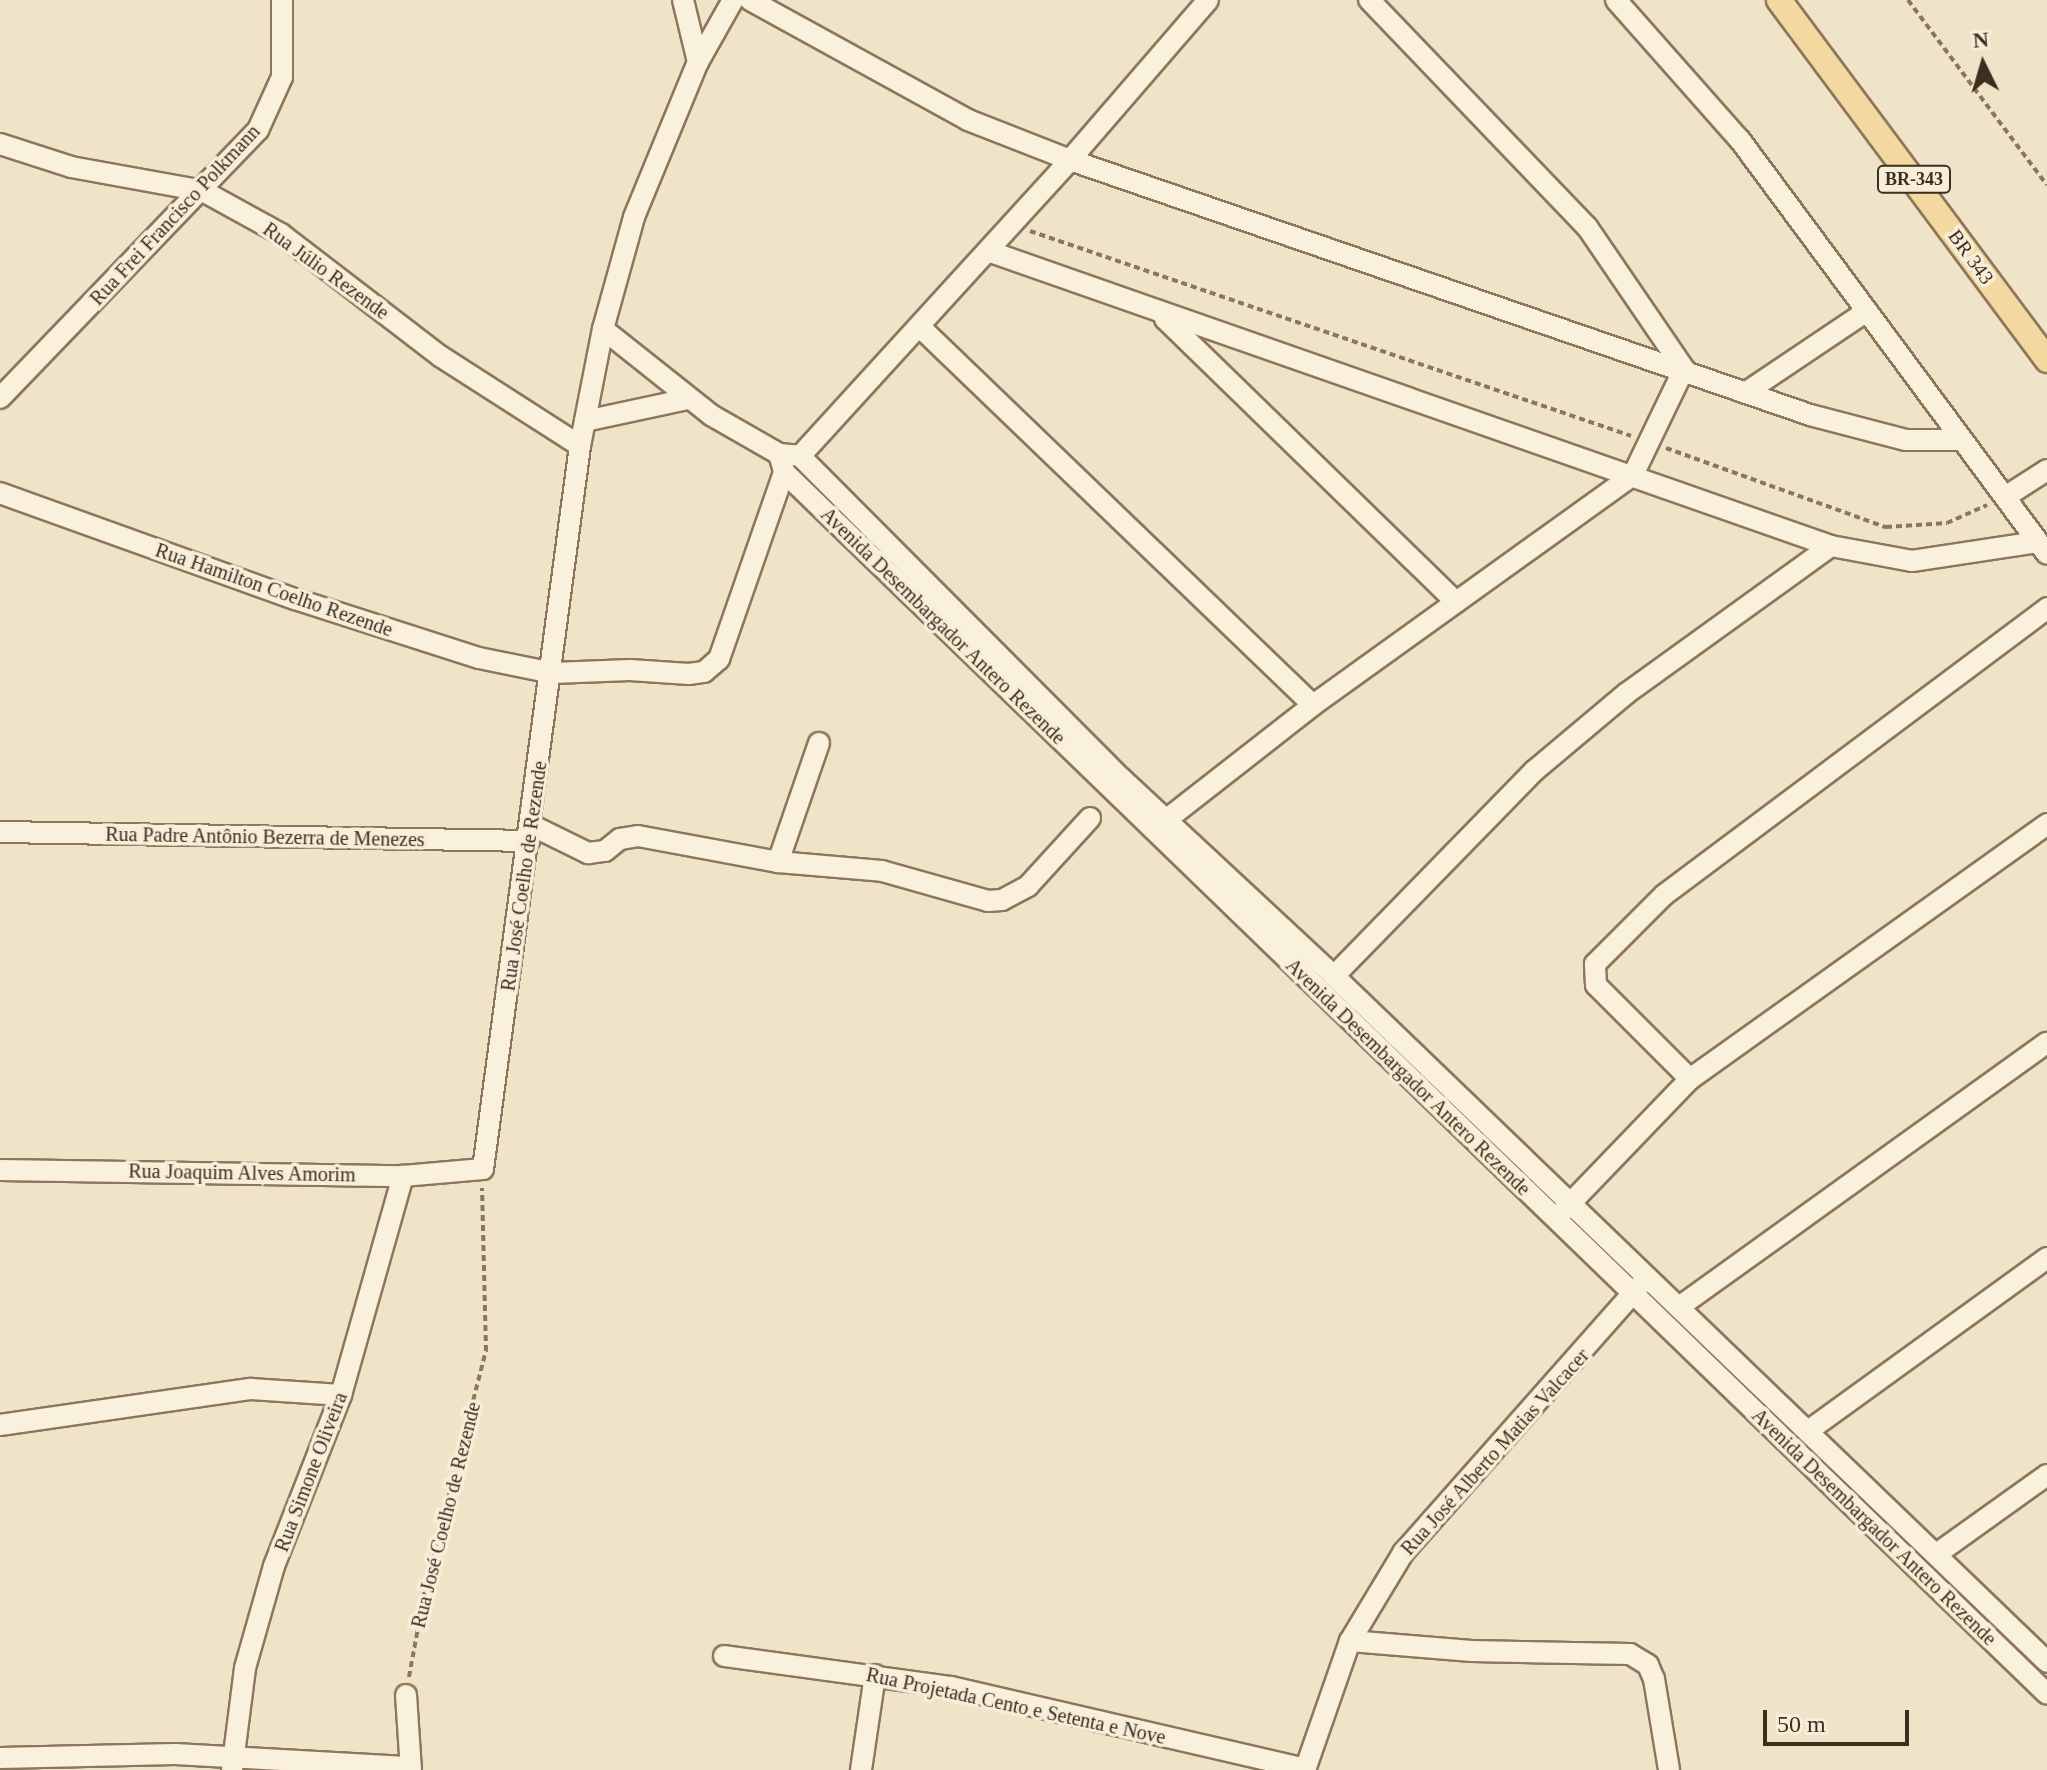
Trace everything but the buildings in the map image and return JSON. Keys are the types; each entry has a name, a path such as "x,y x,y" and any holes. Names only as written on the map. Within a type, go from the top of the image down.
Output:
{"main road":[{"name":"BR 343","path":"1779,0 2047,360"}],"street":[{"name":"Rua Frei Francisco Polkmann","path":"0,398 203,191 258,130 272,106 282,77 282,0"},
{"path":"683,0 698,62"},
{"path":"750,0 968,120 1070,160 1684,369 1745,393 1906,440 1960,440"},
{"path":"800,456 1012,225 1208,0"},
{"path":"1369,0 1587,227 1684,369"},
{"path":"1616,0 1740,140 2042,548"},
{"name":"Rua José Coelho de Rezende","path":"483,1169 553,673 580,446 603,329 634,217 723,5"},
{"name":"Rua Júlio Rezende","path":"0,144 71,167 203,191 281,234 440,356 580,446"},
{"path":"988,251 1159,314 1633,475 1831,546 1878,559 1912,561 2042,548"},
{"path":"1745,393 1867,311"},
{"path":"1159,314 1456,602"},
{"path":"920,327 1313,705"},
{"name":"Avenida Desembargador Antero Rezende","path":"603,329 688,399 782,463 1166,820 1194,858"},
{"path":"1166,820 1313,705 1633,475 1684,369"},
{"path":"585,421 688,399"},
{"name":"Avenida Desembargador Antero Rezende","path":"782,463 800,456 937,607 1244,906 1413,1081 2047,1694"},
{"name":"Rua Hamilton Coelho Rezende","path":"0,493 363,622 479,658 553,673 630,670 689,674 714,666 741,604 782,463"},
{"path":"2005,497 2047,470"},
{"path":"1334,976 1534,771 1627,693 1831,546"},
{"path":"1690,1079 1596,985 1595,964 1696,870 2047,608"},
{"path":"778,862 819,743"},
{"path":"530,833 588,853 605,851 620,839 638,836 778,862 882,871 975,899 1002,900 1038,876 1090,818"},
{"path":"1555,1220 1690,1079 2047,824"},
{"name":"Rua Padre Antônio Bezerra de Menezes","path":"0,832 530,833"},
{"name":"Avenida Desembargador Antero Rezende","path":"1244,906 1334,976 1938,1553 2047,1662"},
{"path":"1679,1307 2047,1043"},
{"path":"1413,1081 1428,1066"},
{"name":"Rua Joaquim Alves Amorim","path":"0,1170 403,1176 483,1169"},
{"name":"Rua Simone Oliveira","path":"233,1763 245,1668 274,1566 341,1395 403,1176"},
{"path":"1808,1431 2047,1258"},
{"name":"Rua José Alberto Matias Valcacer","path":"1306,1770 1350,1641 1403,1553 1647,1277"},
{"path":"0,1425 251,1389 341,1395"},
{"path":"1938,1553 2047,1475"},
{"path":"1350,1641 1472,1651 1630,1654 1648,1665 1669,1770"},
{"name":"Rua Projetada Cento e Setenta e Nove","path":"724,1656 875,1675 1306,1770"},
{"path":"861,1770 875,1675"},
{"path":"0,1758 411,1768 406,1695"}],"path":[{"path":"1908,0 2047,185"},
{"path":"1012,225 1648,442 1886,527 1947,523 2005,497"},
{"name":"Rua José Coelho de Rezende","path":"406,1695 426,1584 486,1351 483,1169"}]}
